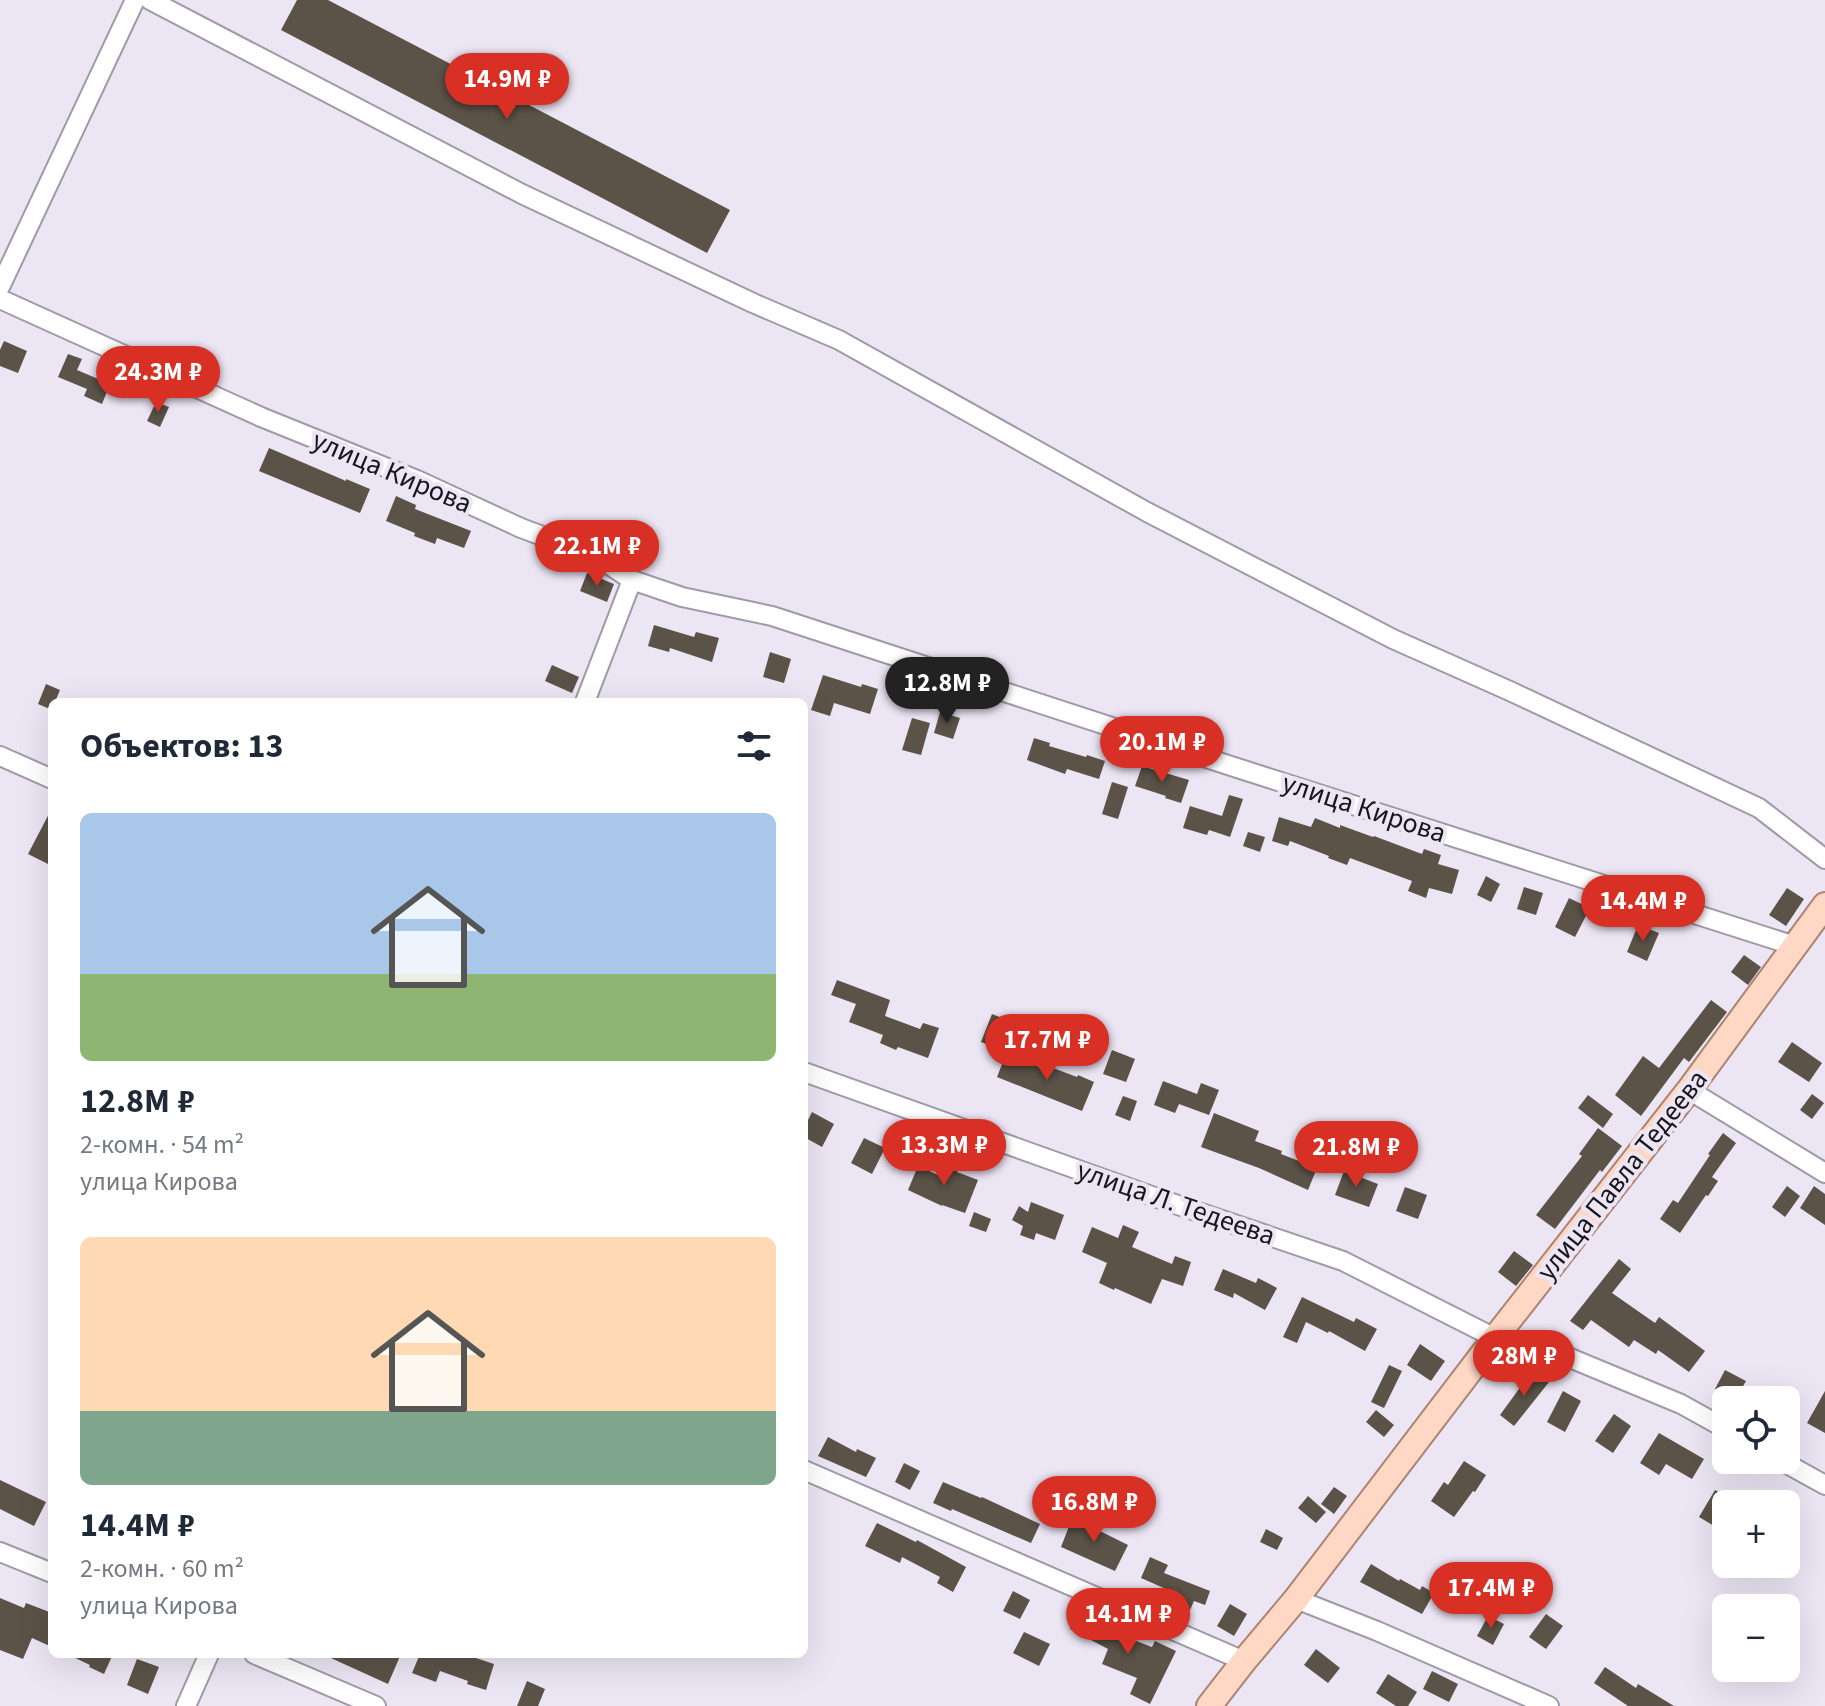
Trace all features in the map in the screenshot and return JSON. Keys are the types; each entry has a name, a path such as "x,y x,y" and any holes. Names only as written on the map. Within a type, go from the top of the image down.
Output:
{"main road":[{"name":"улица Павла Тедеева","path":"1209,1706 1296,1599 1689,1090 1825,905"}],"street":[{"path":"0,287 135,0"},
{"path":"150,0 522,194 839,340 1147,512 1393,639 1759,808 1825,859"},
{"name":"улица Кирова","path":"0,299 261,417 417,480 521,528 596,556 632,580 682,597 772,616 1795,946"},
{"path":"587,698 632,580"},
{"path":"0,756 48,777"},
{"name":"улица Л. Тедеева","path":"808,1073 1343,1261 1495,1338 1546,1348 1681,1404 1712,1421"},
{"path":"1689,1090 1825,1173"},
{"path":"1800,1471 1825,1485"},
{"path":"808,1472 1244,1661"},
{"path":"0,1552 48,1571"},
{"path":"1296,1599 1549,1706"},
{"path":"186,1706 207,1658"},
{"path":"263,1658 376,1706"}],"building":[{"path":"297,0 328,0 730,210 707,253 281,30"},
{"path":"4,341 27,351 18,373 0,366 0,350"},
{"path":"68,354 82,359 77,370 110,384 102,404 84,396 87,389 58,377"},
{"path":"156,402 169,407 160,427 147,421"},
{"path":"269,448 370,489 360,513 259,471"},
{"path":"396,496 416,505 415,509 471,531 464,548 437,538 435,544 386,521"},
{"path":"587,573 614,584 607,602 580,591"},
{"path":"654,625 694,637 696,632 719,638 712,662 670,648 669,652 648,646"},
{"path":"770,652 791,659 784,683 763,677"},
{"path":"552,665 579,677 572,693 545,681"},
{"path":"823,675 878,689 870,714 834,703 830,716 811,710"},
{"path":"46,684 60,690 57,698 48,698 48,708 38,704"},
{"path":"940,712 960,718 953,739 934,733"},
{"path":"912,718 930,723 921,755 902,750"},
{"path":"1034,738 1050,743 1049,746 1105,761 1099,779 1067,769 1065,774 1027,760"},
{"path":"1142,766 1189,780 1181,803 1135,786"},
{"path":"1112,782 1128,787 1118,819 1102,814"},
{"path":"1229,795 1243,799 1230,837 1209,830 1207,835 1183,828 1190,806 1222,816"},
{"path":"48,816 48,864 28,854"},
{"path":"1279,817 1311,827 1315,818 1422,854 1424,849 1441,855 1438,864 1459,870 1452,894 1429,888 1426,898 1408,891 1412,881 1350,858 1347,865 1290,841 1288,846 1272,841"},
{"path":"1248,832 1265,837 1260,852 1243,846"},
{"path":"1486,876 1500,884 1491,902 1477,895"},
{"path":"1524,887 1543,893 1536,915 1517,909"},
{"path":"1787,888 1804,899 1786,926 1769,915"},
{"path":"1569,898 1590,908 1575,937 1555,927"},
{"path":"1638,925 1659,933 1647,961 1627,952"},
{"path":"1744,955 1761,967 1748,985 1731,972"},
{"path":"837,980 890,1000 885,1016 920,1029 923,1023 939,1028 928,1058 880,1043 883,1035 849,1022 856,1004 831,995"},
{"path":"1711,1000 1727,1012 1689,1062 1684,1058 1641,1116 1615,1095 1643,1056 1659,1068"},
{"path":"992,1014 1015,1023 1004,1051 981,1042"},
{"path":"1792,1042 1822,1063 1809,1082 1778,1062"},
{"path":"1112,1050 1135,1059 1126,1082 1103,1074"},
{"path":"1006,1054 1052,1072 1053,1068 1094,1082 1082,1111 997,1077"},
{"path":"1163,1081 1197,1094 1201,1083 1219,1090 1209,1115 1179,1104 1175,1113 1154,1105"},
{"path":"1812,1094 1824,1103 1812,1119 1800,1110"},
{"path":"1588,1095 1613,1114 1603,1128 1578,1108"},
{"path":"1123,1096 1137,1101 1130,1121 1115,1115"},
{"path":"812,1112 834,1124 822,1147 808,1139 808,1120"},
{"path":"1214,1113 1259,1131 1255,1141 1317,1168 1308,1190 1201,1147"},
{"path":"1598,1128 1622,1146 1555,1229 1536,1215 1582,1156 1579,1154"},
{"path":"1723,1133 1736,1143 1712,1177 1718,1181 1680,1233 1660,1219 1673,1200 1678,1203"},
{"path":"864,1138 885,1148 872,1174 851,1163"},
{"path":"943,1164 978,1180 965,1213 908,1190 918,1166 938,1175"},
{"path":"1344,1171 1378,1184 1369,1207 1335,1195"},
{"path":"1787,1186 1800,1196 1785,1217 1772,1207"},
{"path":"1814,1186 1825,1194 1825,1225 1800,1208"},
{"path":"1405,1187 1427,1195 1418,1219 1396,1211"},
{"path":"1031,1202 1064,1215 1055,1240 1036,1233 1034,1240 1020,1235 1023,1226 1012,1220 1019,1206 1028,1212"},
{"path":"974,1212 991,1219 986,1232 969,1226"},
{"path":"1123,1225 1139,1232 1132,1247 1172,1264 1175,1256 1191,1262 1183,1286 1162,1279 1151,1304 1099,1283 1107,1263 1082,1252 1092,1227 1118,1238"},
{"path":"1514,1251 1533,1265 1516,1286 1498,1272"},
{"path":"1619,1259 1631,1269 1612,1293 1655,1323 1659,1317 1705,1351 1689,1372 1658,1350 1656,1354 1634,1340 1629,1347 1591,1320 1583,1330 1570,1321"},
{"path":"1223,1269 1256,1283 1258,1278 1277,1288 1265,1310 1234,1293 1233,1298 1214,1290"},
{"path":"1302,1297 1354,1322 1356,1318 1377,1329 1365,1351 1306,1322 1297,1343 1283,1337"},
{"path":"1420,1344 1445,1361 1431,1381 1407,1365"},
{"path":"1389,1365 1402,1371 1384,1408 1371,1402"},
{"path":"1725,1370 1746,1381 1743,1386 1717,1386"},
{"path":"1532,1371 1549,1382 1514,1426 1500,1415"},
{"path":"1563,1391 1581,1401 1565,1432 1547,1422"},
{"path":"1825,1391 1825,1433 1807,1423"},
{"path":"1376,1410 1394,1425 1384,1437 1366,1422"},
{"path":"1614,1414 1631,1426 1613,1453 1595,1441"},
{"path":"1659,1433 1704,1459 1692,1479 1666,1464 1659,1475 1640,1463"},
{"path":"828,1437 856,1452 857,1449 876,1458 866,1477 818,1456"},
{"path":"1464,1461 1486,1475 1454,1517 1431,1501 1444,1482 1448,1485"},
{"path":"904,1463 920,1471 910,1490 895,1482"},
{"path":"0,1480 46,1502 34,1526 0,1509"},
{"path":"943,1482 1040,1524 1031,1543 933,1503"},
{"path":"1334,1487 1347,1496 1334,1514 1321,1504"},
{"path":"1712,1495 1712,1525 1699,1517"},
{"path":"1308,1496 1326,1512 1316,1523 1298,1508"},
{"path":"1073,1516 1128,1545 1115,1571 1061,1547"},
{"path":"877,1523 917,1540 966,1567 953,1592 937,1583 940,1577 902,1557 900,1563 865,1546"},
{"path":"1266,1529 1283,1538 1277,1550 1260,1542"},
{"path":"1150,1557 1168,1565 1164,1573 1210,1591 1205,1605 1194,1601 1190,1610 1178,1606 1182,1596 1141,1578"},
{"path":"1371,1564 1399,1581 1420,1590 1422,1586 1434,1593 1422,1614 1360,1582"},
{"path":"1482,1572 1503,1588 1487,1609 1466,1593"},
{"path":"1013,1591 1030,1600 1020,1619 1003,1611"},
{"path":"0,1598 24,1608 26,1603 48,1611 48,1645 32,1638 23,1659 0,1650"},
{"path":"1230,1604 1247,1614 1234,1636 1217,1626"},
{"path":"1080,1609 1102,1621 1099,1627 1152,1647 1155,1641 1176,1651 1150,1704 1130,1694 1137,1678 1102,1664 1108,1649 1070,1629"},
{"path":"1546,1614 1563,1626 1546,1649 1529,1637"},
{"path":"1488,1616 1504,1624 1493,1645 1477,1636"},
{"path":"1024,1632 1050,1644 1039,1666 1013,1653"},
{"path":"1316,1649 1340,1668 1328,1683 1304,1665"},
{"path":"75,1658 111,1658 104,1674"},
{"path":"331,1658 399,1658 388,1684"},
{"path":"418,1658 476,1658 494,1664 486,1690 440,1671 436,1682 412,1673"},
{"path":"137,1659 159,1667 148,1694 127,1685"},
{"path":"1605,1667 1636,1688 1638,1684 1674,1706 1628,1706 1594,1683"},
{"path":"1432,1671 1458,1684 1449,1702 1423,1689"},
{"path":"1388,1674 1417,1692 1408,1706 1396,1706 1376,1693"},
{"path":"527,1681 545,1689 538,1706 517,1706"}]}
